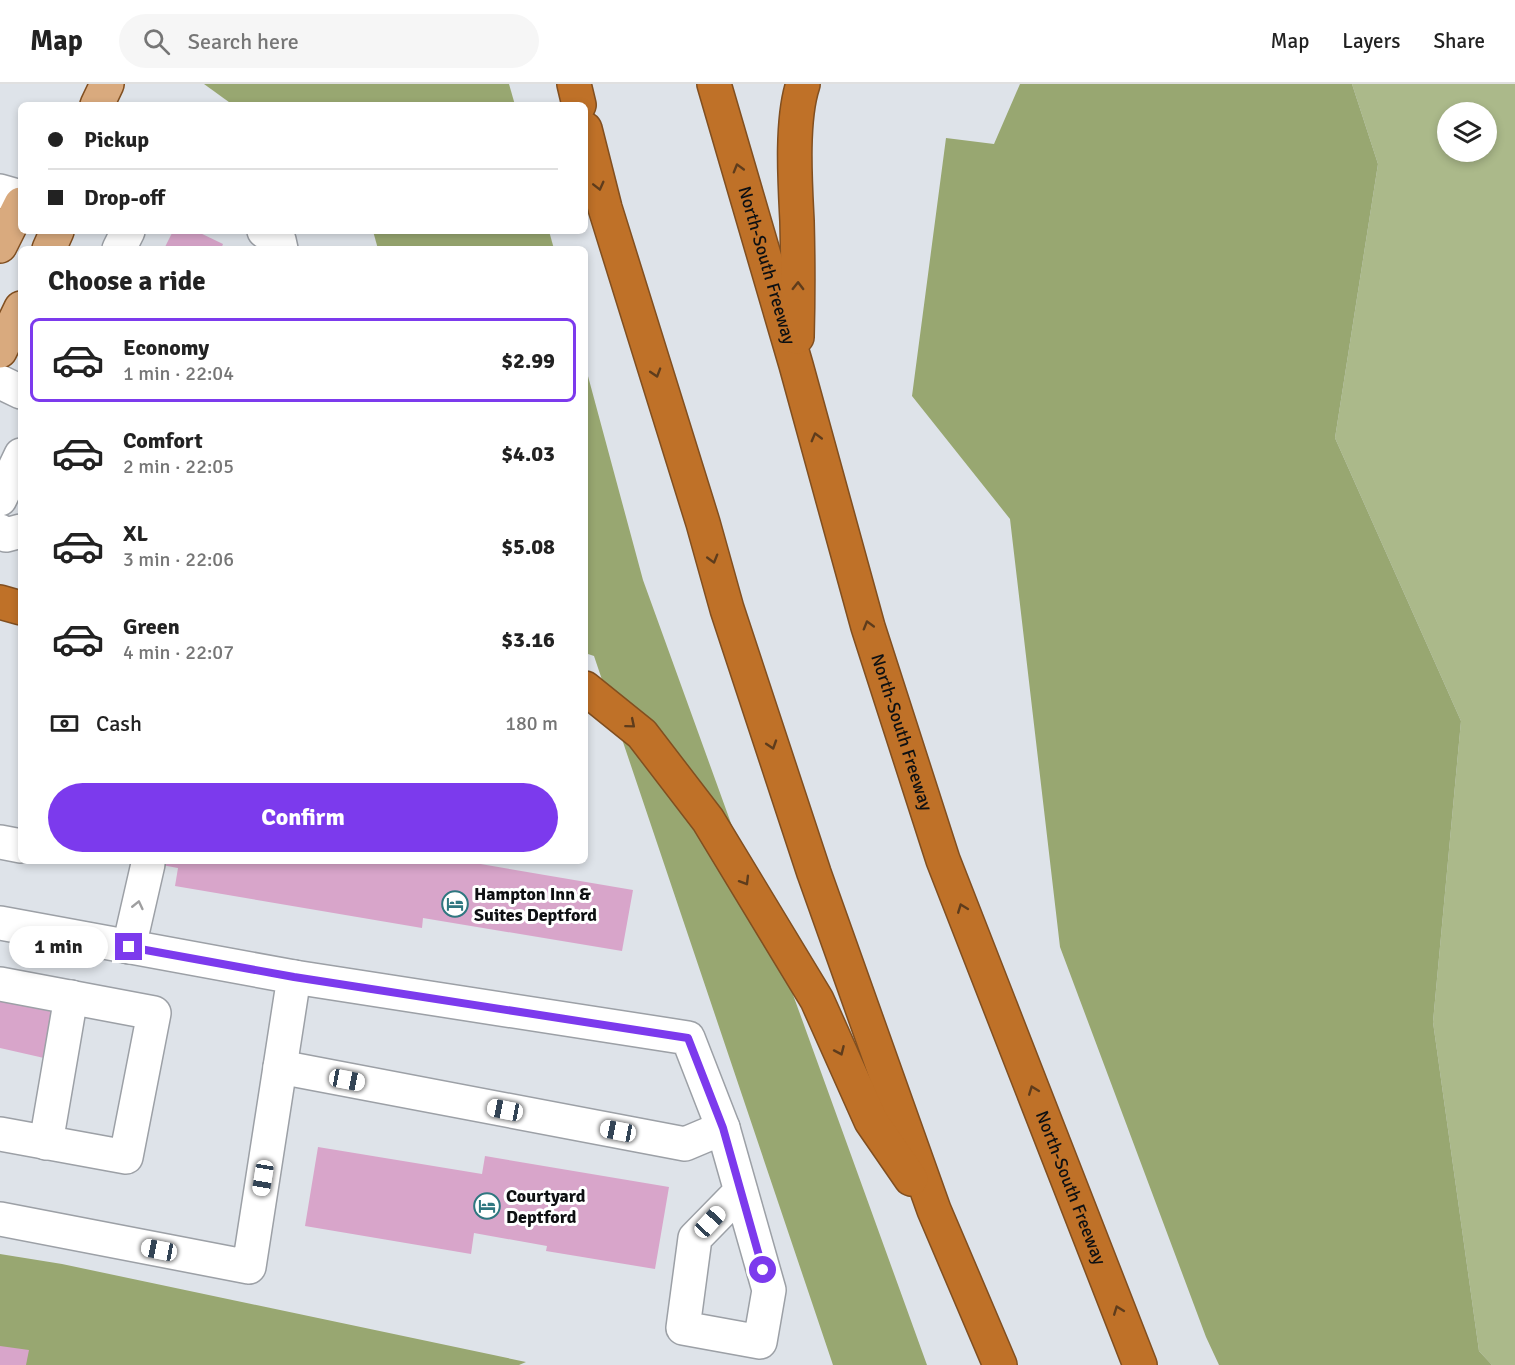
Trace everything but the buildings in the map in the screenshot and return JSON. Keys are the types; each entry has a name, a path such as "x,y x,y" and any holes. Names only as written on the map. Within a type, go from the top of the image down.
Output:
{"highway":[{"path":"574,84 578,102"},
{"name":"North-South Freeway","path":"714,84 796,365 868,627 944,860 1140,1365"},
{"path":"796,365 798,273 795,172 799,97 803,84"},
{"path":"588,141 605,208 703,523 727,609 814,873 934,1210 1000,1365"},
{"path":"0,602 18,607"},
{"path":"588,690 642,734 708,820 817,1000 871,1121 934,1210"}],"main road":[{"path":"98,102 107,84"},
{"path":"0,246 18,210"},
{"path":"0,351 18,314"}],"lane":[{"path":"0,191 18,196"},
{"path":"0,382 18,391"},
{"path":"0,499 18,461"},
{"path":"0,531 6,535 18,532"},
{"path":"0,842 18,845"},
{"path":"129,947 148,864"},
{"path":"0,923 294,977 688,1038 723,1128 741,1191"},
{"path":"0,1220 249,1267 294,977"},
{"path":"0,984 154,1013 126,1157 0,1134"},
{"path":"46,1143 71,997"},
{"path":"280,1067 685,1144 723,1128"}],"green space":[{"path":"204,84 509,84 514,102 229,102"},
{"path":"1020,84 1352,84 1378,164 1335,438 1461,721 1433,1022 1479,1351 1492,1365 1219,1365 1206,1337 1060,947 1010,519 912,396 946,138 994,144"},
{"path":"1352,84 1515,84 1515,1365 1492,1365 1479,1351 1433,1022 1461,721 1335,438 1378,164"},
{"path":"374,234 550,234 553,246 377,246"},
{"path":"588,376 643,580 927,1365 833,1365 594,656 588,654"},
{"path":"0,1254 62,1264 526,1362 519,1365 0,1365"}],"place":[{"name":"Hampton Inn & Suites Deptford","path":"455,904"},
{"name":"Courtyard Deptford","path":"487,1206"}],"route":[{"path":"129,947 294,977 688,1038 723,1128 763,1270"}]}
